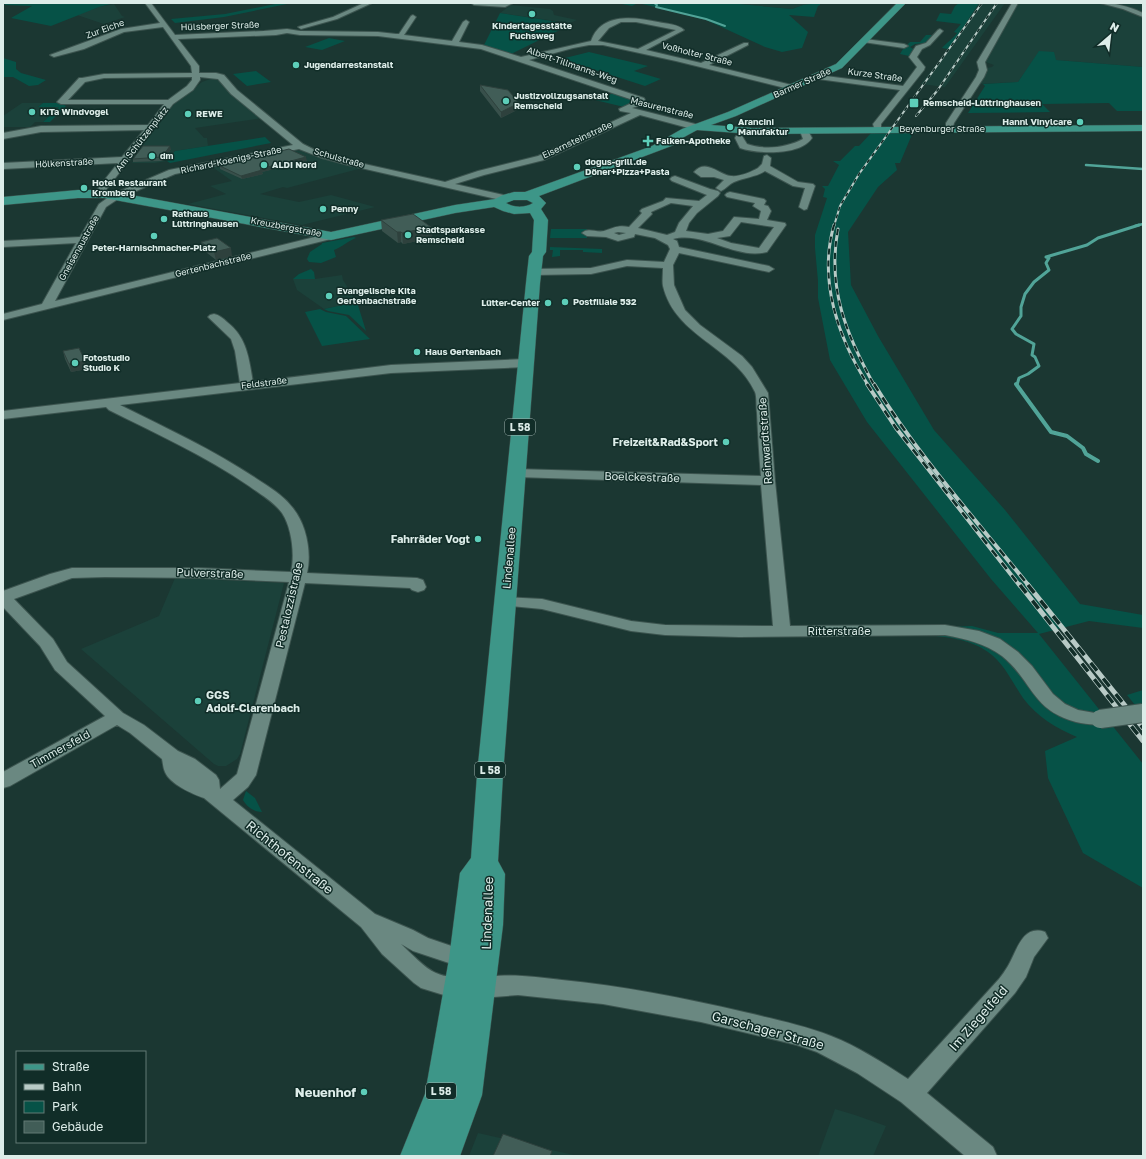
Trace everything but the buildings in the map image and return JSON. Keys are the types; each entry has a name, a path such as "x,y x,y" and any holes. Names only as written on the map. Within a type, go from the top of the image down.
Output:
{"main road":[{"name":"Barmer Straße","path":"532,201 601,167 660,147 700,127 730,117 732,114 818,77 839,66 902,3"},
{"name":"Beyenburger Straße","path":"740,135 951,124 962,129 1143,128"},
{"path":"700,127 710,131 740,135"},
{"path":"700,127 740,135"},
{"path":"660,147 669,146 698,136 724,132"},
{"name":"Kreuzbergstraße","path":"3,201 99,193 331,236"},
{"path":"503,203 532,201"},
{"path":"503,203 518,210 532,201"},
{"name":"Lindenallee","path":"472,975 474,873 484,861 535,264 539,252 542,223 532,201"},
{"name":"Gertenbachstraße","path":"331,236 503,203"},
{"name":"Lindenallee","path":"518,210 526,215 529,220 535,264"},
{"name":"L 58","path":"417,1156 441,1094 446,1069 472,975"},
{"name":"L 58","path":"443,1156 466,1095 473,1048 472,975"}],"street":[{"path":"148,3 160,3"},
{"path":"148,3 195,66 197,75"},
{"name":"Hülsberger Straße","path":"174,37 266,33 287,30 330,20 369,3"},
{"path":"474,3 505,5 510,3"},
{"path":"951,124 980,76 983,70 981,62 1015,3"},
{"path":"1103,3 1125,7 1143,14"},
{"path":"398,36 401,35 413,17"},
{"path":"595,43 594,40 604,28 613,22 622,19 648,22 682,30 641,50"},
{"path":"454,43 466,22"},
{"name":"Zur Eiche","path":"54,54 81,47 123,30 164,24"},
{"name":"Albert-Tillmanns-Weg","path":"287,30 300,33 373,34 398,36 482,47 523,59 641,100 638,103 623,109"},
{"path":"878,129 878,123 920,70 920,67 913,57 919,48 928,44 940,31"},
{"path":"865,41 904,46"},
{"name":"Voßholter Straße","path":"523,59 574,46 595,43 641,50 793,88"},
{"path":"703,65 746,44"},
{"name":"Schulstraße","path":"61,102 82,80 104,76 211,74 221,76 234,92 300,146 332,157 475,193 503,203"},
{"name":"Am Schützenplatz","path":"99,193 170,102 194,84 197,75"},
{"name":"Kurze Straße","path":"818,77 906,89"},
{"name":"Am Schützenplatz","path":"61,102 170,102"},
{"name":"Masurenstraße","path":"623,109 700,127"},
{"name":"Eisernsteinstraße","path":"446,185 470,175 552,154 638,113"},
{"path":"3,136 41,128 150,127"},
{"path":"740,135 742,146 751,149 789,148 801,144 808,138 804,131"},
{"name":"Richard-Koenigs-Straße","path":"117,196 170,173 300,146"},
{"path":"680,234 680,228 685,221 726,182 731,179 758,172 765,167 768,162 764,149"},
{"name":"Hölkenstraße","path":"3,166 126,160"},
{"path":"765,167 796,184 810,186 804,207"},
{"path":"714,174 731,179"},
{"path":"675,179 708,192 717,192 761,201 758,206 765,208 766,211 762,218"},
{"name":"Gneisenaustraße","path":"47,306 102,206 117,196"},
{"path":"632,231 637,220 647,214 645,211 666,203 669,200 703,204"},
{"path":"666,238 680,234 705,236 707,237 726,246 759,251 763,250 781,225 738,219 726,234 707,237"},
{"path":"587,233 608,234 608,232 616,229 656,234 673,243 675,249 769,269"},
{"name":"Gertenbachstraße","path":"3,317 331,236"},
{"path":"3,244 84,240"},
{"name":"Reinwardtstraße","path":"675,249 668,265 668,285 680,312 696,328 738,359 748,370 762,393 768,481 782,631"},
{"path":"535,264 591,271 627,263 668,265"},
{"path":"214,317 233,333 237,340 247,385"},
{"name":"Feldstraße","path":"3,415 247,385 402,368 526,363"},
{"name":"Pestalozzistraße","path":"109,402 228,465 282,504 295,523 300,545 300,570 246,775 240,784 232,791 215,796"},
{"name":"Boelckestraße","path":"517,473 768,481"},
{"name":"Pulverstraße","path":"3,597 43,580 72,574 105,572 166,572 417,582 418,587"},
{"name":"Richthofenstraße","path":"3,597 47,643 61,666 117,717 137,729 172,756 174,771 195,788 215,796 369,921 390,948 422,976 429,981 447,986 472,975"},
{"name":"Ritterstraße","path":"505,602 542,604 631,626 699,631 945,630 984,638 999,646 1014,658 1053,704 1066,712 1088,718 1100,719 1143,713"},
{"name":"Timmersfeld","path":"3,781 117,717"},
{"name":"Richthofenstraße","path":"369,921 404,936 472,975"},
{"name":"Im Ziegelfeld","path":"910,1094 1007,986 1018,970 1025,952 1037,938"},
{"name":"Garschager Straße","path":"472,975 518,985 610,995 701,1012 797,1035 824,1044 849,1055 910,1094 984,1156"}],"shaded area":[{"path":"729,3 816,3 812,5 803,5 792,9"},
{"path":"979,3 1005,3 945,87 921,84 951,46"},
{"path":"1017,3 1143,3 1143,67 1056,60 1040,51 1018,82 978,84 987,68 994,65 983,61 1011,17"},
{"path":"114,4 122,16 125,17 104,24 77,15 99,7"},
{"name":"Kindertagesstätte Fuchsweg","path":"511,5 550,9 553,11 554,15 577,20 570,23 500,13"},
{"path":"213,78 220,79 262,118 195,128 204,138 207,138 208,146 175,151 167,161 155,163 132,163 143,150 139,150 174,104 202,82"},
{"name":"KiTa Windvogel","path":"22,103 43,103 38,107 59,107 43,122 35,122 30,127 3,127 3,116"},
{"path":"291,150 302,151 314,156 362,168 260,194 299,202 331,195 375,207 302,225 188,204 226,194 210,186 232,181 211,166"},
{"name":"Evangelische Kita Gertenbachstraße","path":"342,275 343,280 357,302 324,309 297,290 293,279 315,279"},
{"name":"GGS Adolf-Clarenbach","path":"175,578 284,583 240,754 237,759 226,766 218,766 214,764 81,649 159,616"},
{"path":"835,1109 886,1126 873,1156 818,1156"},
{"path":"478,1133 578,1156 469,1156"}],"green space":[{"path":"7,3 115,3 99,7 51,26 11,18 32,6 4,5"},
{"path":"280,3 292,3 224,17 175,23 171,19 225,14"},
{"path":"617,3 638,3 632,6"},
{"path":"638,3 729,3 792,9 803,5 820,3 820,5 818,6 814,17 789,15 808,32 802,48 782,52 765,47 706,20"},
{"path":"959,3 979,3 951,46 948,49 942,48 957,33 954,32 961,24 936,21 940,13 951,14 955,6"},
{"path":"500,13 572,24 511,54 484,45"},
{"path":"926,35 932,35 926,43 915,44 910,47 915,50 909,56 900,54 903,49 899,48 910,42 920,42"},
{"path":"329,38 345,41 322,50 305,47"},
{"path":"1039,51 1054,52 1056,60 1143,67 1143,111 1117,111 1109,103 1042,104 1050,112 968,113 985,86 983,84 1018,82"},
{"path":"589,52 648,66 634,71 661,79 645,86 561,59"},
{"path":"3,58 16,62 16,69 21,73 46,80 38,85 29,86 13,77 3,77"},
{"path":"256,71 271,82 247,86 233,74"},
{"path":"617,92 637,100 624,107 595,100"},
{"path":"43,103 66,103 64,105 66,106 50,122 43,122 59,107 38,107"},
{"path":"872,132 913,132 900,163 895,163 897,170 878,187 848,232 851,285 878,336 934,430 1005,510 1080,604 1143,615 1143,628 1089,621 1039,634 1102,713 1084,712 1067,707 1057,699 1029,666 951,627 972,626 998,633 1038,633 991,579 867,422 830,360 818,298 815,248 815,235 827,198 823,197 825,189 822,186 828,186 839,165 833,161 840,161 855,146 859,146"},
{"path":"265,137 271,143 170,163 167,161 175,151"},
{"path":"551,229 587,229 587,238 550,238"},
{"path":"354,237 356,238 334,250 336,257 321,263 309,262 307,259 310,252 322,243"},
{"path":"550,247 602,249 602,253 583,252 583,250 560,250 560,256 552,257 553,250 550,250"},
{"path":"311,269 314,272 315,279 293,279 299,274"},
{"path":"357,302 366,331 349,315 324,309"},
{"path":"320,309 326,312 346,316 370,339 322,346 305,312"},
{"path":"926,635 949,635 987,645 1010,661 1062,717 1077,723 1111,724 1143,764 1143,888 1083,853 1048,778 1045,751 1077,737 1054,726 1034,711 1028,705 994,656 966,641"},
{"path":"1143,690 1143,715 1127,695"},
{"path":"246,791 255,798 262,812 251,809 245,803 243,800"}],"waterway":[{"path":"654,3 657,5 656,7 706,19 725,26"},
{"path":"1086,165 1143,169"},
{"path":"1139,225 1143,224"},
{"path":"1017,385 1019,378 1028,374 1039,366 1035,357 1032,355 1034,344 1016,334 1012,329 1021,316 1021,307 1025,294 1034,282 1049,270 1046,263 1049,258 1046,257 1087,245 1098,238 1139,225"},
{"path":"1135,226 1139,225"},
{"path":"1016,384 1051,432 1067,436 1083,448 1086,454 1098,461"}],"railway":[{"path":"834,226 840,206 859,174 982,3"},
{"path":"916,116 937,91 997,3"},
{"path":"834,225 828,267 834,308 848,348 868,385"},
{"path":"838,229 835,251 835,271 841,310 847,329 874,385"},
{"path":"867,384 896,428 1020,586"},
{"path":"874,384 891,411 928,462 1029,586"},
{"path":"1020,585 1143,741"},
{"path":"1028,585 1143,728"}],"place":[{"name":"Kindertagesstätte Fuchsweg","path":"532,14"},
{"name":"Jugendarrestanstalt","path":"296,65"},
{"name":"Justizvollzugsanstalt Remscheid","path":"506,101"},
{"name":"Remscheid-Lüttringhausen","path":"914,103"},
{"name":"KiTa Windvogel","path":"32,112"},
{"name":"REWE","path":"188,114"},
{"name":"Hannl Vinylcare","path":"1080,122"},
{"name":"Arancini Manufaktur","path":"730,127"},
{"name":"Falken-Apotheke","path":"648,141"},
{"name":"dm","path":"152,156"},
{"name":"ALDI Nord","path":"264,165"},
{"name":"dogus-grill.de Döner+Pizza+Pasta","path":"577,167"},
{"name":"Hotel Restaurant Kromberg","path":"84,188"},
{"name":"Penny","path":"323,209"},
{"name":"Rathaus Lüttringhausen","path":"164,219"},
{"name":"Stadtsparkasse Remscheid","path":"408,235"},
{"name":"Peter-Harnischmacher-Platz","path":"154,236"},
{"name":"Evangelische Kita Gertenbachstraße","path":"329,296"},
{"name":"Postfiliale 532","path":"565,302"},
{"name":"Lütter-Center","path":"548,303"},
{"name":"Haus Gertenbach","path":"417,352"},
{"name":"Fotostudio Studio K","path":"75,363"},
{"name":"Freizeit&Rad&Sport","path":"726,442"},
{"name":"Fahrräder Vogt","path":"478,539"},
{"name":"GGS Adolf-Clarenbach","path":"198,701"},
{"name":"Neuenhof","path":"364,1092"}]}
